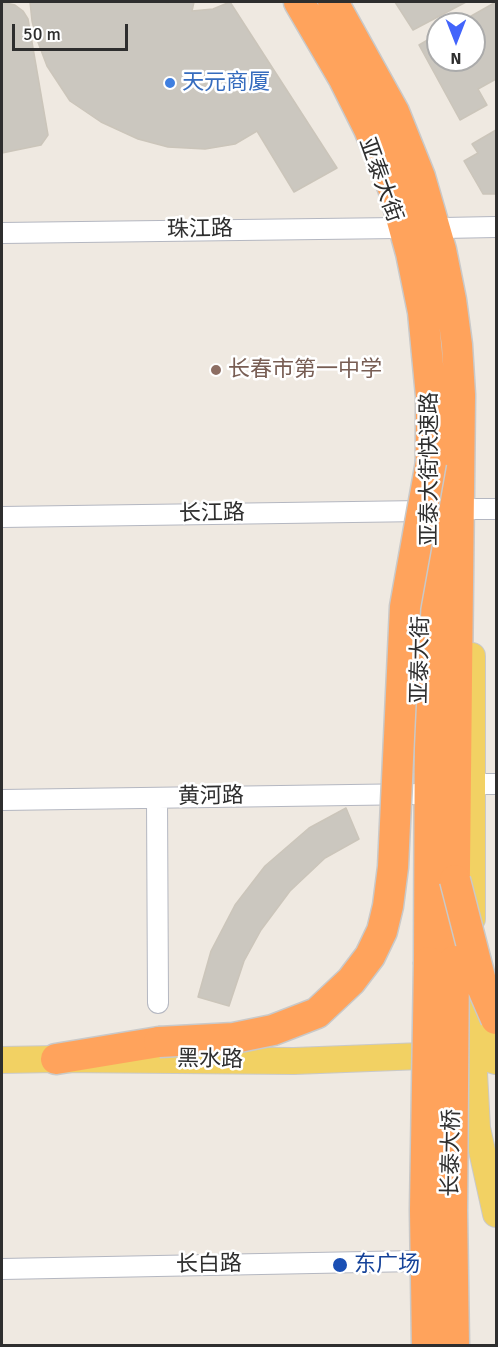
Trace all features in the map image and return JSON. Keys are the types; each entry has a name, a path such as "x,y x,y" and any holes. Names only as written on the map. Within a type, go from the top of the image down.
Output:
{"highway":[{"name":"亚泰大街快速路","path":"299,2 349,89 369,129 393,188 411,253 423,312 431,396 442,962"},
{"name":"亚泰大街快速路","path":"333,2 394,112 420,177 441,250 457,345 460,395 455,880 442,962"},
{"path":"56,1059 159,1042 234,1038 273,1030 317,1013 351,981 370,956 382,931 393,867 405,607 431,462"},
{"path":"455,880 483,989 496,1019"},
{"name":"长泰大桥","path":"427,1346 425,1210 442,962"},
{"name":"长泰大桥","path":"442,962 452,1210 454,1346"}],"main road":[{"name":"亚泰大街","path":"291,2 348,98 386,188 409,273 421,348 423,511 418,1057 437,1346"},
{"name":"亚泰大街","path":"340,2 391,92 423,160 464,306 485,509 471,784 489,1056 487,1131 496,1214"},
{"path":"418,1057 489,1056 496,1033"},
{"name":"黑水路","path":"2,1060 294,1061 418,1057"}],"street":[{"path":"443,228 496,227"},
{"name":"珠江路","path":"2,233 398,228"},
{"name":"长江路","path":"2,517 423,511"},
{"path":"471,784 496,784"},
{"name":"黄河路","path":"2,800 420,794"},
{"path":"157,798 158,1003"},
{"path":"418,1057 418,1346"},
{"path":"487,1131 496,1166"},
{"name":"长白路","path":"2,1269 417,1262"}],"building":[{"name":"天元商厦","path":"30,2 194,2 192,11 213,9 230,2 337,168 294,192 257,131 235,144 205,149 168,147 138,139 101,122 70,101 47,66 36,37"},
{"path":"395,2 466,2 447,12 426,12 426,23 413,30"},
{"path":"496,2 496,79 478,89 487,105 460,120 434,72 486,72 486,12 478,12"},
{"path":"2,4 15,5 28,19 48,135 41,145 2,153"},
{"path":"426,41 426,58 419,45"},
{"path":"496,130 496,194 483,194 464,161 478,153 472,144"},
{"path":"346,808 359,839 325,858 290,891 261,930 244,961 229,1006 198,997 211,951 235,905 265,866 309,828"}],"place":[{"name":"天元商厦","path":"170,83"},
{"name":"长春市第一中学","path":"216,370"},
{"name":"东广场","path":"340,1265"}]}
